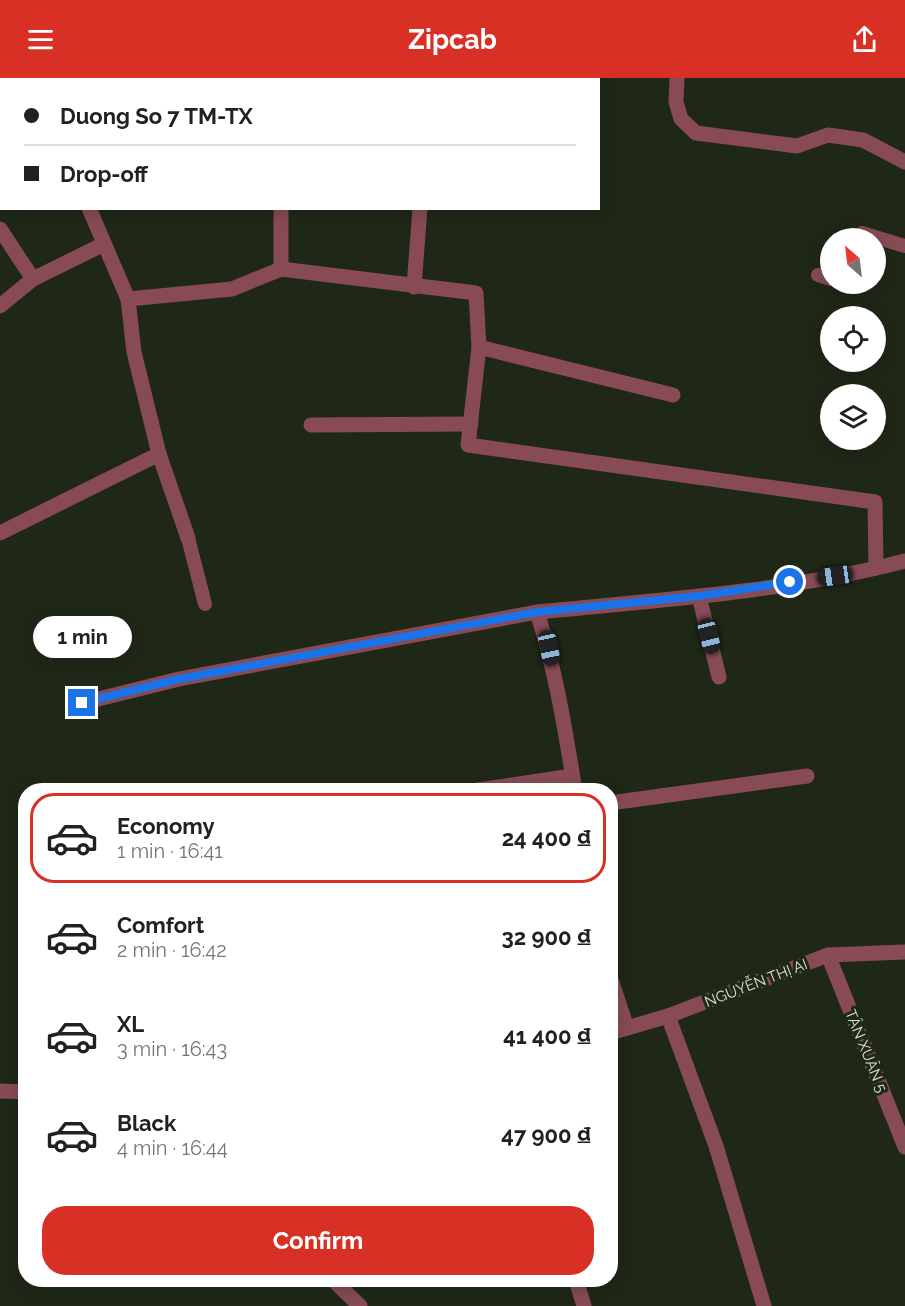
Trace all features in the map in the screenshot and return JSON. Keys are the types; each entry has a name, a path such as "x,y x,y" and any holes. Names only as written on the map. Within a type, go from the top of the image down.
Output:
{"street":[{"path":"677,78 676,102 681,119 696,133 797,146 828,135 863,140 905,162"},
{"path":"90,210 128,299 134,352 159,454 188,538"},
{"path":"281,210 281,269"},
{"path":"414,286 420,210"},
{"path":"0,229 33,279"},
{"path":"0,306 33,279 104,244"},
{"path":"128,299 232,289 281,269 476,293 479,346 468,445 875,502 876,568"},
{"path":"479,346 673,395"},
{"path":"311,425 471,424"},
{"path":"0,533 159,454"},
{"path":"82,703 179,679 537,612 699,596 876,568 905,561"},
{"path":"699,596 719,677"},
{"path":"537,612 549,648 573,783"},
{"path":"618,802 807,776"},
{"name":"NGUYỄN THỊ AI","path":"618,1031 668,1017 828,955 905,952"},
{"name":"TÂN XUÂN 5","path":"828,955 905,1147"},
{"path":"618,1000 627,1028"},
{"path":"668,1017 716,1146 764,1306"},
{"path":"0,1092 18,1092"},
{"path":"340,1287 360,1306"},
{"path":"578,1287 584,1306"}],"lane":[{"path":"886,240 905,246"},
{"path":"188,538 204,604"}],"route":[{"path":"82,703 179,679 537,612 699,596 790,582"}]}
